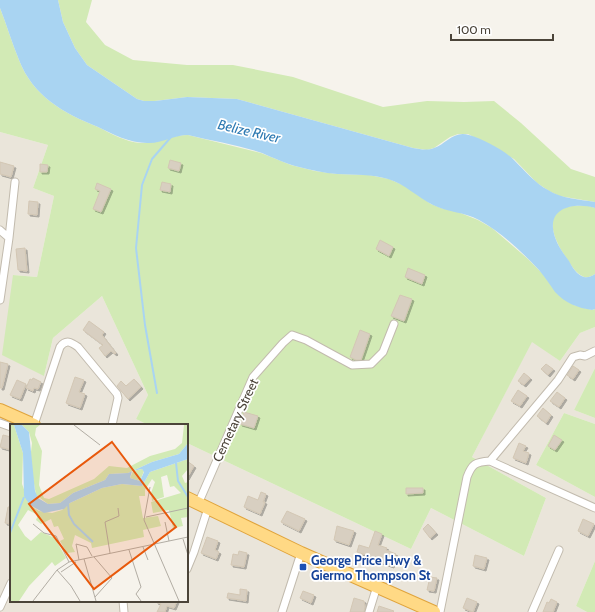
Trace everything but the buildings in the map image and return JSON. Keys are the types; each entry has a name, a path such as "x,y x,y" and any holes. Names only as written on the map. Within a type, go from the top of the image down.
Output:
{"highway":[{"path":"0,410 32,424"},
{"path":"198,503 301,553 434,612"}],"street":[{"path":"0,300 15,182"},
{"path":"0,230 9,238"},
{"name":"Cemetary Street","path":"198,503 253,377 292,335 306,340 352,365 371,364 383,352 394,324"},
{"path":"34,424 60,347 63,343 68,341 78,347 117,394 118,398 112,424"},
{"path":"490,461 558,380 573,357 580,355 585,356 595,351"},
{"path":"0,423 10,426"},
{"path":"440,612 467,477 471,468 475,464 490,461 595,508"},
{"path":"188,567 194,552 198,503"},
{"path":"532,612 559,550"},
{"path":"282,612 301,553"},
{"path":"0,607 10,585"},
{"path":"369,612 377,586"},
{"path":"123,602 124,612"}],"shaded area":[{"path":"0,132 48,145 33,188 54,196 37,277 13,275 44,376 53,338 102,296 148,395 136,419 146,424 10,424 10,602 188,602 188,443 411,549 431,508 524,556 546,498 472,457 532,341 560,361 580,333 595,327 595,368 574,410 595,418 595,424 564,413 536,465 595,497 595,561 576,606 587,612 0,612"}],"green space":[{"path":"58,0 92,0 86,22 105,45 133,60 187,65 233,65 293,77 383,107 427,101 494,101 521,123 571,169 595,177 595,202 559,196 549,191 537,183 514,159 468,134 458,134 450,137 434,148 427,150 413,148 237,99 187,97 144,101 137,99 87,65 75,48 63,22"},
{"path":"0,8 19,60 32,84 51,102 73,116 129,141 146,143 176,136 188,135 261,153 291,165 315,171 337,174 369,175 389,179 405,186 431,204 458,212 478,220 492,228 543,274 556,292 574,305 592,310 595,309 595,327 580,333 560,361 532,342 472,457 546,498 524,556 431,508 411,549 188,443 188,424 146,424 136,419 148,395 102,296 53,338 44,376 2,355 13,275 37,277 54,196 33,188 48,145 0,132"},
{"path":"586,205 595,208 595,274 590,277 581,276 572,267 555,238 552,223 554,216 559,211 569,206"},
{"path":"595,368 595,418 574,410"},
{"path":"564,413 595,424 595,497 536,465"},
{"path":"595,561 595,612 587,612 576,606"}],"water":[{"name":"Belize River","path":"0,0 58,0 63,22 75,48 87,65 137,99 144,101 155,101 187,97 237,99 413,148 434,148 459,134 469,135 493,145 510,156 534,180 553,193 565,197 595,202 595,208 589,206 574,206 561,210 556,214 553,228 559,246 575,270 584,277 595,274 595,309 592,310 582,308 563,299 555,292 526,256 503,236 487,225 473,217 433,205 394,181 376,176 332,174 308,169 289,164 253,150 188,135 152,143 140,143 115,135 73,116 51,102 32,84 25,73 16,54 0,8"}],"waterway":[{"path":"157,393 145,325 136,248 142,185 152,159 171,137"}],"place":[{"name":"George Price Hwy & Giermo Thompson St","path":"303,567"}]}
